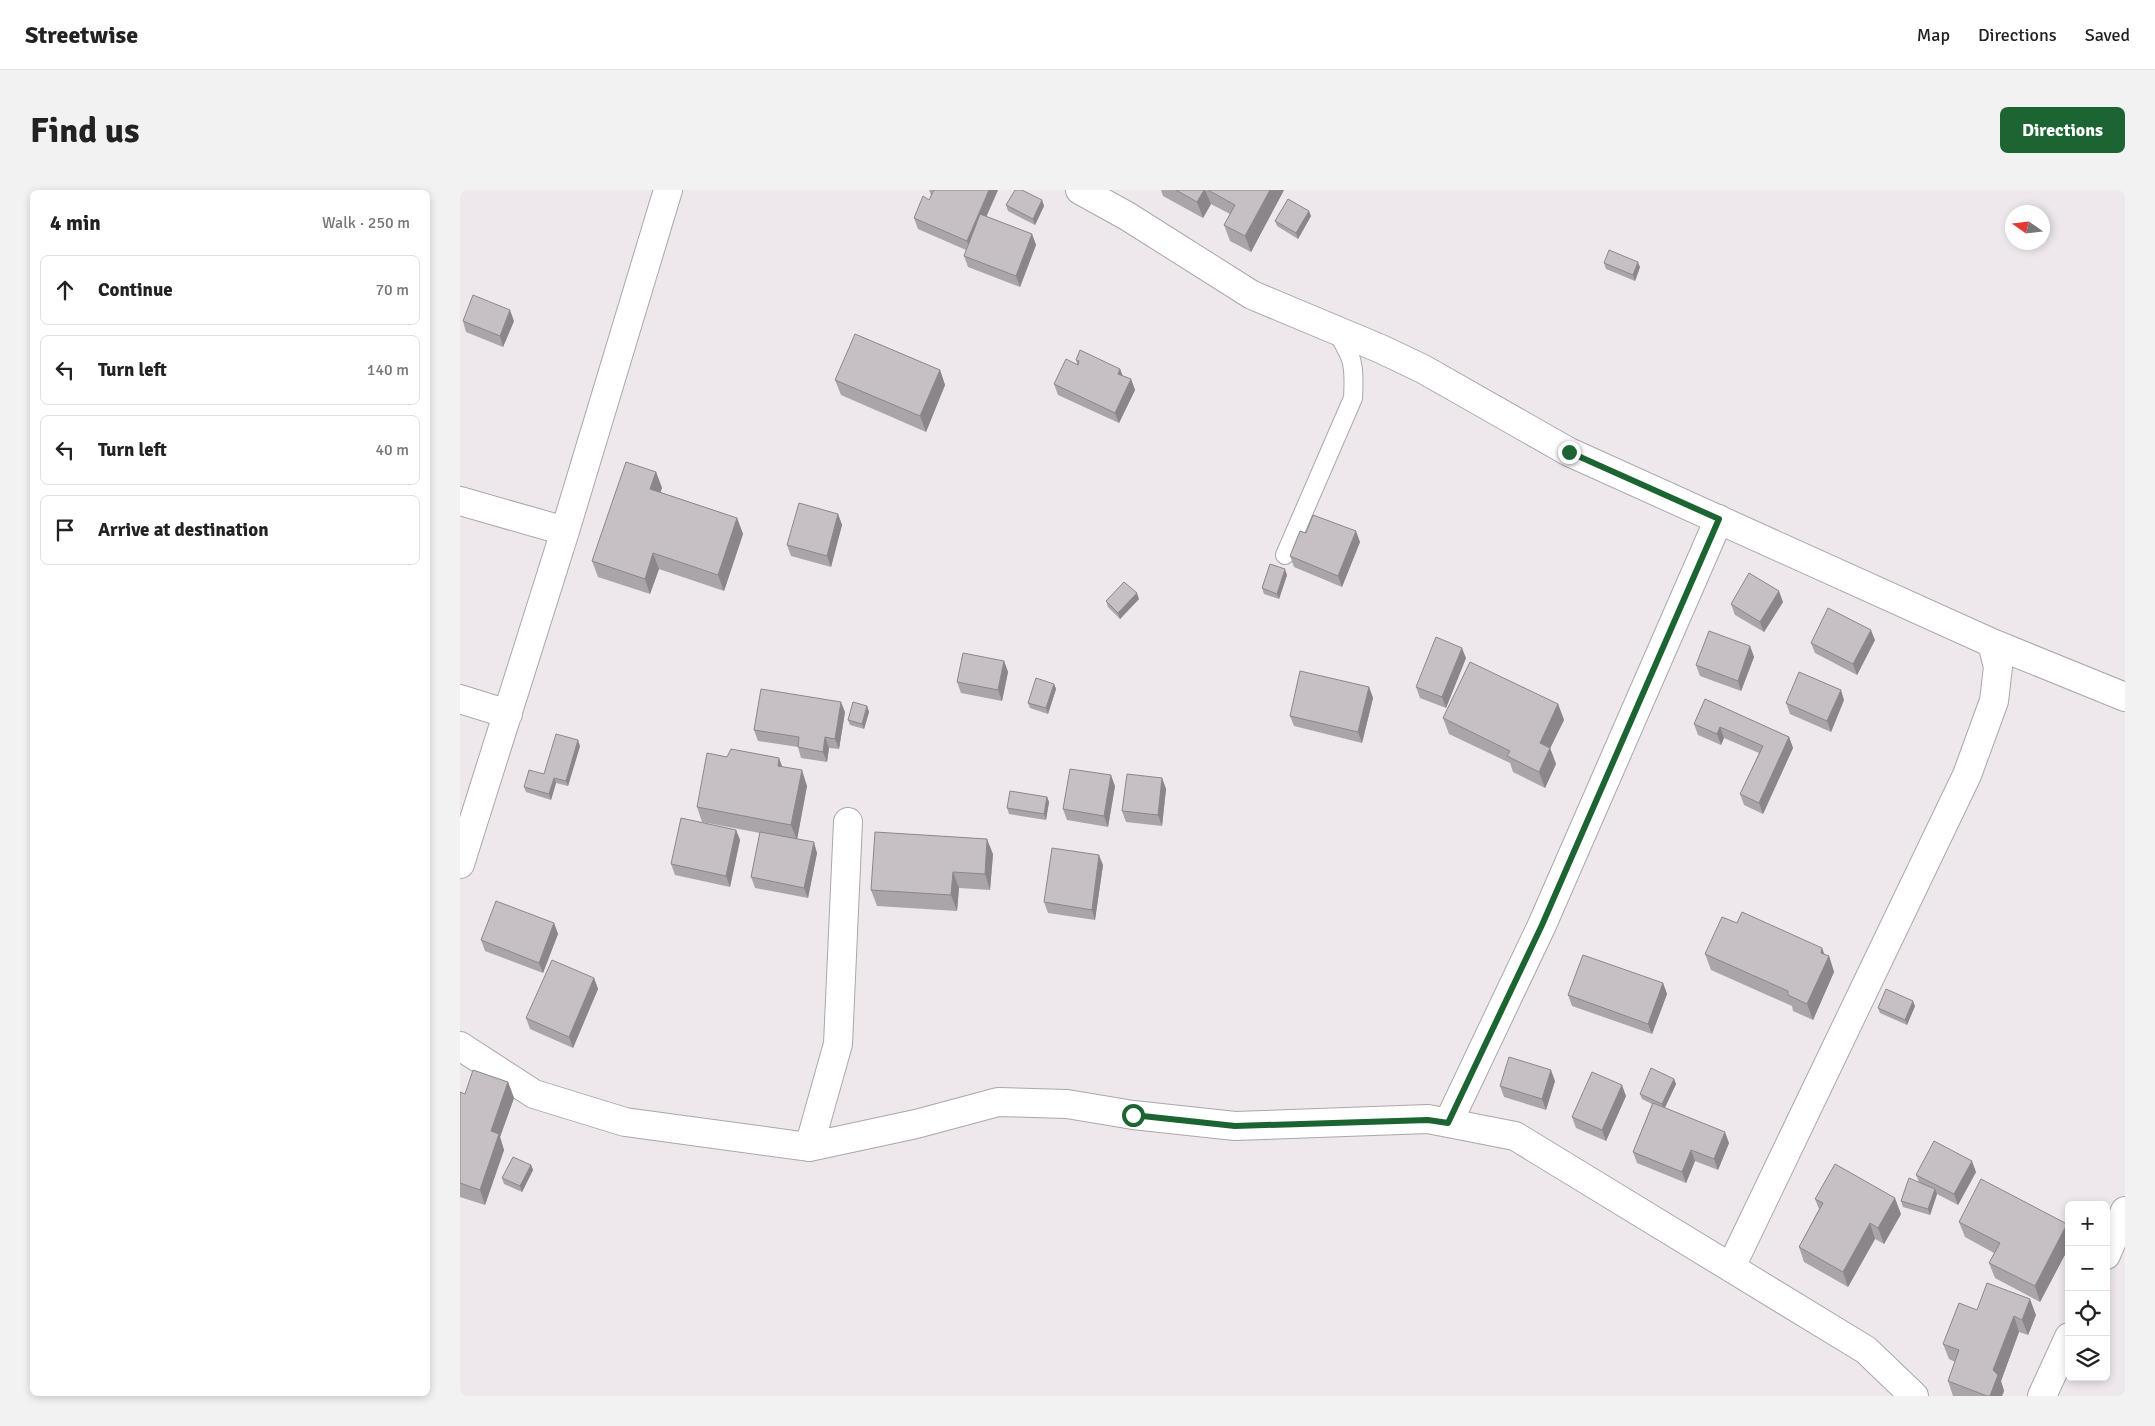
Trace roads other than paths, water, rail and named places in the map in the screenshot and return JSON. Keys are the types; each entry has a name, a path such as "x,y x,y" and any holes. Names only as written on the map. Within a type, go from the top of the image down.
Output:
{"street":[{"path":"460,864 565,531 668,190"},
{"path":"1080,190 1127,216 1252,295 1423,369 1569,452 1992,643 2125,697"},
{"path":"460,501 565,531"},
{"path":"1448,1123 1542,925 1719,519"},
{"path":"1731,1268 1967,776 1994,701 1998,667 1992,643"},
{"path":"460,700 508,714"},
{"path":"809,1147 838,1044 848,822"},
{"path":"460,1046 534,1094 625,1122 809,1147 916,1124 998,1102 1067,1104 1133,1115 1235,1126 1428,1120 1515,1136 1866,1350 1914,1396"},
{"path":"2110,1247 2125,1211"},
{"path":"2042,1396 2065,1346"}],"lane":[{"path":"1284,555 1353,398 1354,370 1348,350 1334,329"}]}
